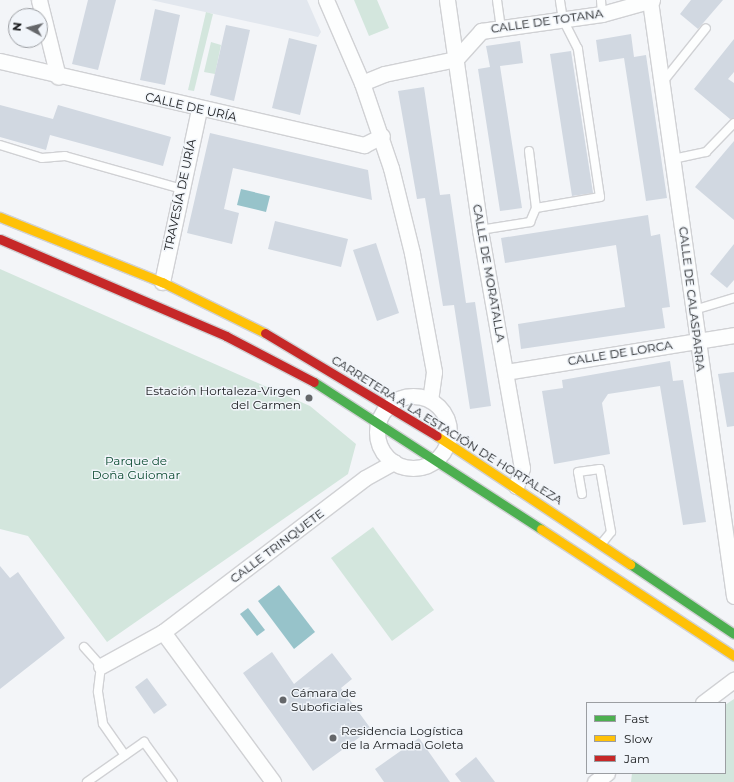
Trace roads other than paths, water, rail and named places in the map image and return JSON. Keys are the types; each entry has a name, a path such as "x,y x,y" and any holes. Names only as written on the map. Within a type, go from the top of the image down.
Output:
{"street":[{"path":"39,0 58,76"},
{"path":"326,0 362,83 382,136 415,268 434,372 430,400"},
{"path":"362,83 384,74 456,59 447,0"},
{"name":"CALLE DE TOTANA","path":"456,59 481,31 563,20 602,7 651,1"},
{"name":"CALLE DE CALASPARRA","path":"651,1 694,310 696,340 734,596"},
{"name":"CALLE DE MORATALLA","path":"456,59 480,230 522,468 516,486"},
{"name":"CALLE DE URÍA","path":"0,61 58,76 364,145 382,136"},
{"name":"TRAVESÍA DE URÍA","path":"162,282 199,108"},
{"name":"CARRETERA A LA ESTACIÓN DE HORTALEZA","path":"0,217 162,282 239,318 390,405 448,442 602,543 734,634"},
{"path":"0,239 226,336 335,393 734,656"},
{"name":"CALLE DE LORCA","path":"506,372 734,334"},
{"path":"409,396 430,400 446,418 448,442 437,459 416,468 394,462 380,445 379,422 390,405 409,396"},
{"name":"CALLE TRINQUETE","path":"101,666 163,632 365,478 394,462"},
{"path":"163,632 273,782"},
{"path":"704,702 734,680"}],"lane":[{"path":"498,0 501,28"},
{"path":"536,208 600,197 578,49 563,20 560,0"},
{"path":"662,83 706,28"},
{"path":"673,159 706,152 734,123"},
{"path":"0,145 36,157 65,156 182,189"},
{"path":"480,230 530,222 536,208 529,151"},
{"path":"694,310 734,298"},
{"path":"582,494 578,472 600,469 611,532 602,543"},
{"path":"84,647 101,666 99,711 103,724 125,755"},
{"path":"87,782 144,742 173,782"}],"water":[{"path":"241,189 270,196 266,212 237,205"},
{"path":"279,585 315,632 294,649 258,601"},
{"path":"248,608 265,630 257,636 240,614"}],"place":[{"name":"Estación Hortaleza-Virgen del Carmen","path":"309,398"},
{"name":"Cámara de Suboficiales","path":"283,700"},
{"name":"Residencia Logística de la Armada Goleta","path":"333,738"}],"park label":[{"name":"Parque de Doña Guiomar","path":"136,468"}]}
